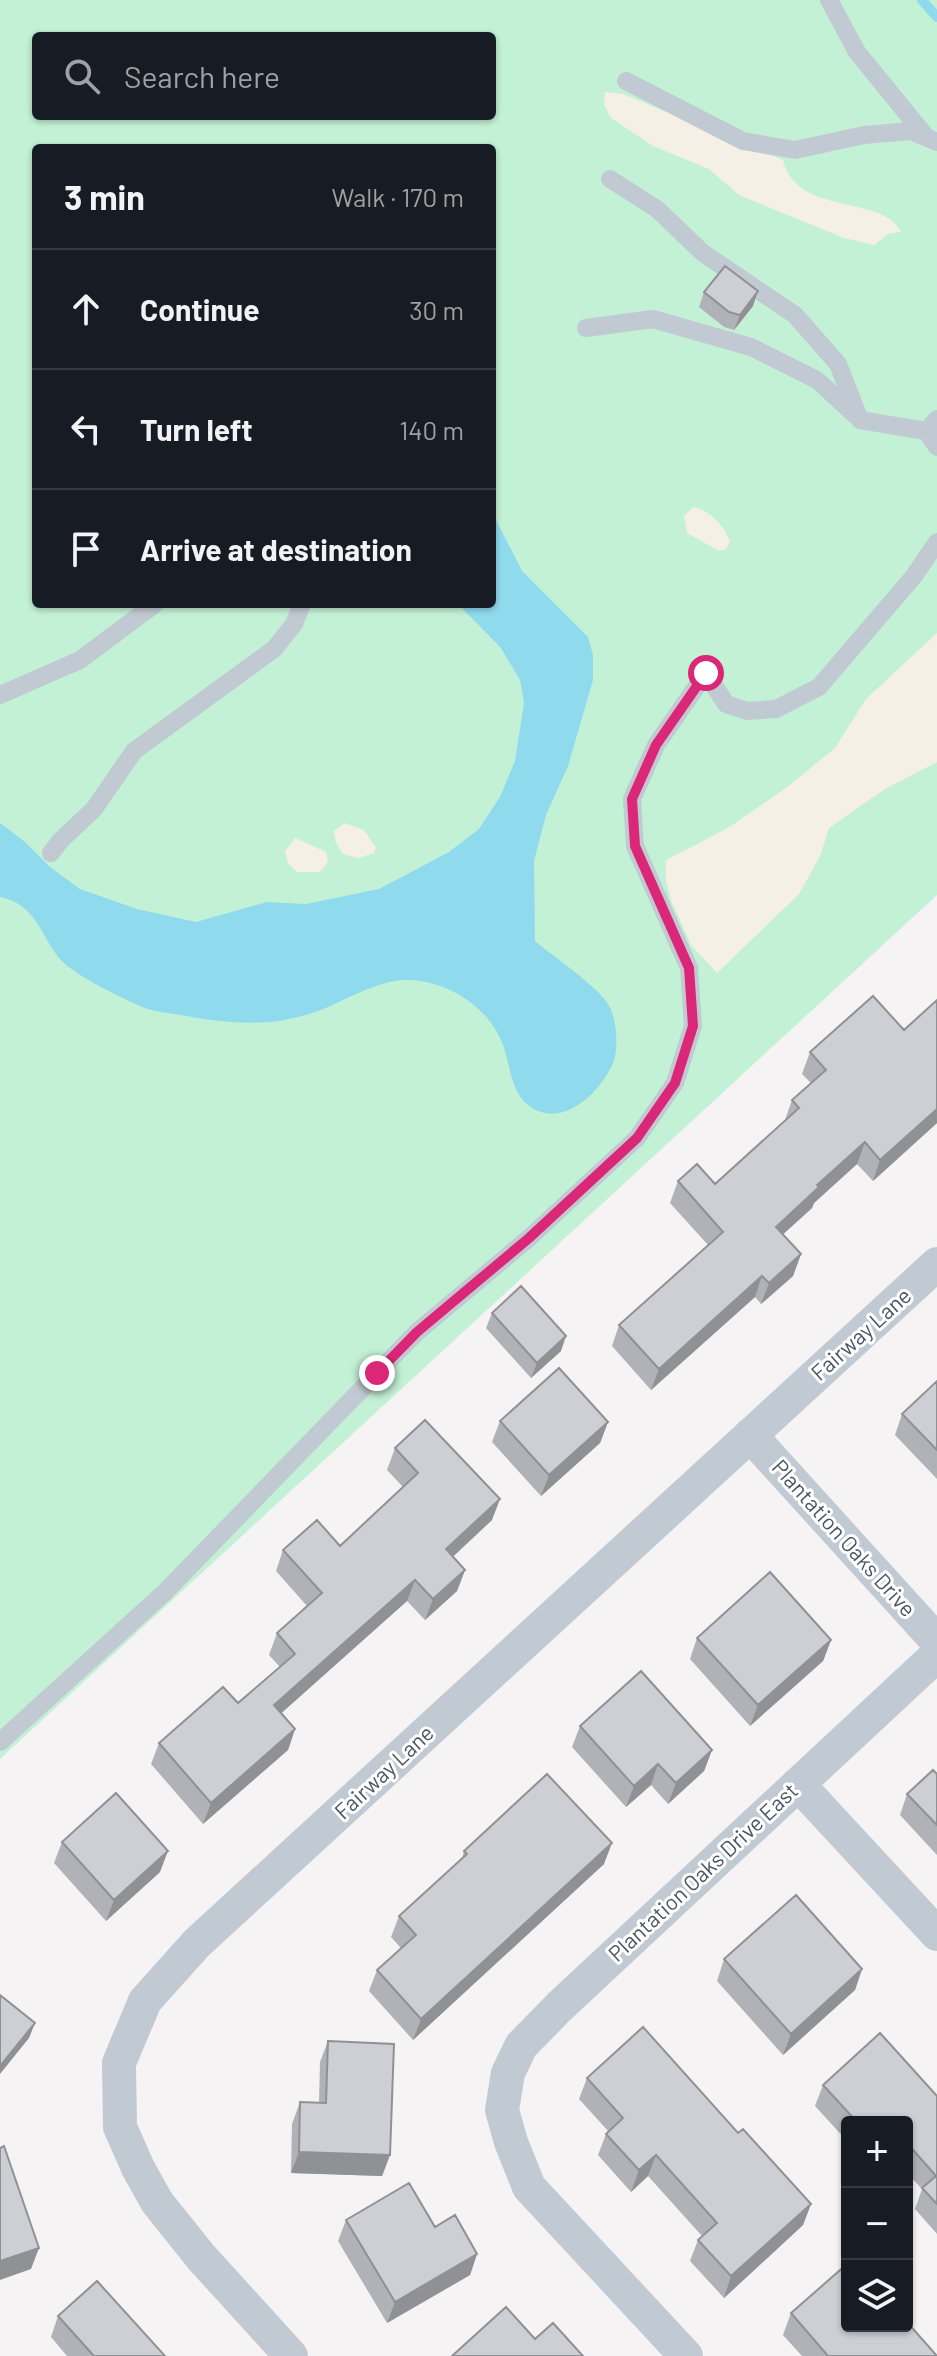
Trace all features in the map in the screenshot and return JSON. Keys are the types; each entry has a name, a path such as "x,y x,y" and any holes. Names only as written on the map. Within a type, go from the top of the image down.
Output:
{"street":[{"name":"Fairway Lane","path":"291,2356 201,2257 157,2202 120,2127 119,2063 145,2001 197,1943 937,1264"},
{"name":"Plantation Oaks Drive","path":"750,1435 937,1641"},
{"name":"Plantation Oaks Drive East","path":"686,2356 529,2187 502,2110 508,2073 521,2046 559,2007 937,1655"},
{"path":"798,1784 937,1934"}],"lane":[{"path":"829,0 857,52 932,140"},
{"path":"626,81 743,141 795,150 864,135 911,131 932,140"},
{"path":"610,179 657,209 703,253 795,315 838,364 860,420"},
{"path":"586,328 653,319 751,347 817,380 860,420 932,425 937,447"},
{"path":"0,1742 165,1592 417,1332 529,1238 637,1138 675,1083 693,1026 689,968 635,846 632,799 656,745 706,673 726,704 747,711 776,709 819,687 905,586 937,542"},
{"path":"0,695 80,660 150,608"},
{"path":"51,853 94,809 134,751 274,649 294,624 300,608"}],"green space":[{"path":"0,0 937,0 937,895 0,1759"}],"sand":[{"path":"605,92 623,94 783,160 791,178 805,190 822,198 877,213 892,220 901,232 888,234 874,245 844,238 739,195 709,169 653,146 611,118 604,105"},
{"path":"693,507 705,511 724,529 730,541 726,549 719,551 687,533 684,516"},
{"path":"937,633 937,762 885,789 829,828 820,856 799,894 717,973 691,945 671,900 666,880 666,860 728,828 786,788 835,748 866,699"},
{"path":"345,823 364,830 376,848 374,853 358,858 343,854 336,843 334,831"},
{"path":"295,838 326,852 328,862 320,872 297,872 288,863 285,851"}],"water":[{"path":"496,520 522,571 588,637 593,655 593,680 568,766 546,815 534,861 535,941 602,997 613,1017 616,1034 615,1057 607,1074 589,1096 566,1111 553,1114 541,1112 522,1099 496,1031 476,1007 449,989 418,981 393,981 318,1011 267,1022 215,1021 158,1011 145,1008 72,970 57,955 32,916 13,901 0,897 0,823 80,889 137,909 196,922 267,902 306,904 379,889 449,852 479,829 500,797 515,761 524,703 520,680 501,648 462,608 496,608"}],"building":[{"path":"725,266 758,291 740,315 729,312 704,292"},
{"path":"873,996 904,1030 937,1000 937,1109 880,1160 865,1142 817,1185 819,1187 776,1227 801,1254 769,1283 762,1276 659,1369 619,1325 723,1232 678,1181 697,1164 715,1184 799,1108 792,1100 826,1070 810,1052"},
{"path":"521,1286 566,1336 537,1363 492,1313"},
{"path":"559,1368 608,1422 549,1475 500,1421"},
{"path":"937,1381 937,1450 902,1414"},
{"path":"425,1420 500,1499 446,1549 465,1570 433,1599 415,1580 274,1705 295,1729 211,1803 159,1743 223,1687 238,1703 295,1654 277,1633 322,1593 283,1550 317,1520 340,1546 418,1473 395,1448"},
{"path":"770,1572 831,1640 758,1705 697,1638"},
{"path":"641,1671 712,1750 676,1783 658,1764 634,1786 580,1726"},
{"path":"933,1770 937,1774 937,1825 907,1794"},
{"path":"547,1774 612,1843 421,2019 377,1970 416,1935 399,1916"},
{"path":"116,1793 168,1851 114,1900 62,1842"},
{"path":"796,1895 862,1969 791,2034 724,1959"},
{"path":"0,1995 35,2023 0,2066"},
{"path":"643,2027 738,2133 743,2129 811,2204 731,2276 698,2240 717,2223 656,2155 639,2170 606,2134 623,2118 587,2078"},
{"path":"880,2033 937,2096 937,2204 922,2188 936,2176 913,2150 913,2116 851,2116 823,2085"},
{"path":"328,2041 394,2044 390,2155 299,2152 300,2102 326,2103"},
{"path":"4,2146 39,2248 0,2261 0,2148"},
{"path":"409,2183 435,2227 455,2215 477,2254 395,2302 346,2220"},
{"path":"841,2269 841,2332 913,2332 913,2329 937,2356 828,2356 791,2313"},
{"path":"97,2281 165,2356 94,2356 58,2316"},
{"path":"506,2307 535,2339 553,2323 583,2356 452,2356"}],"waterway":[{"path":"922,0 937,17"}],"route":[{"path":"377,1373 417,1332 529,1238 637,1138 675,1083 693,1026 689,968 635,846 632,799 656,745 706,673"}]}
